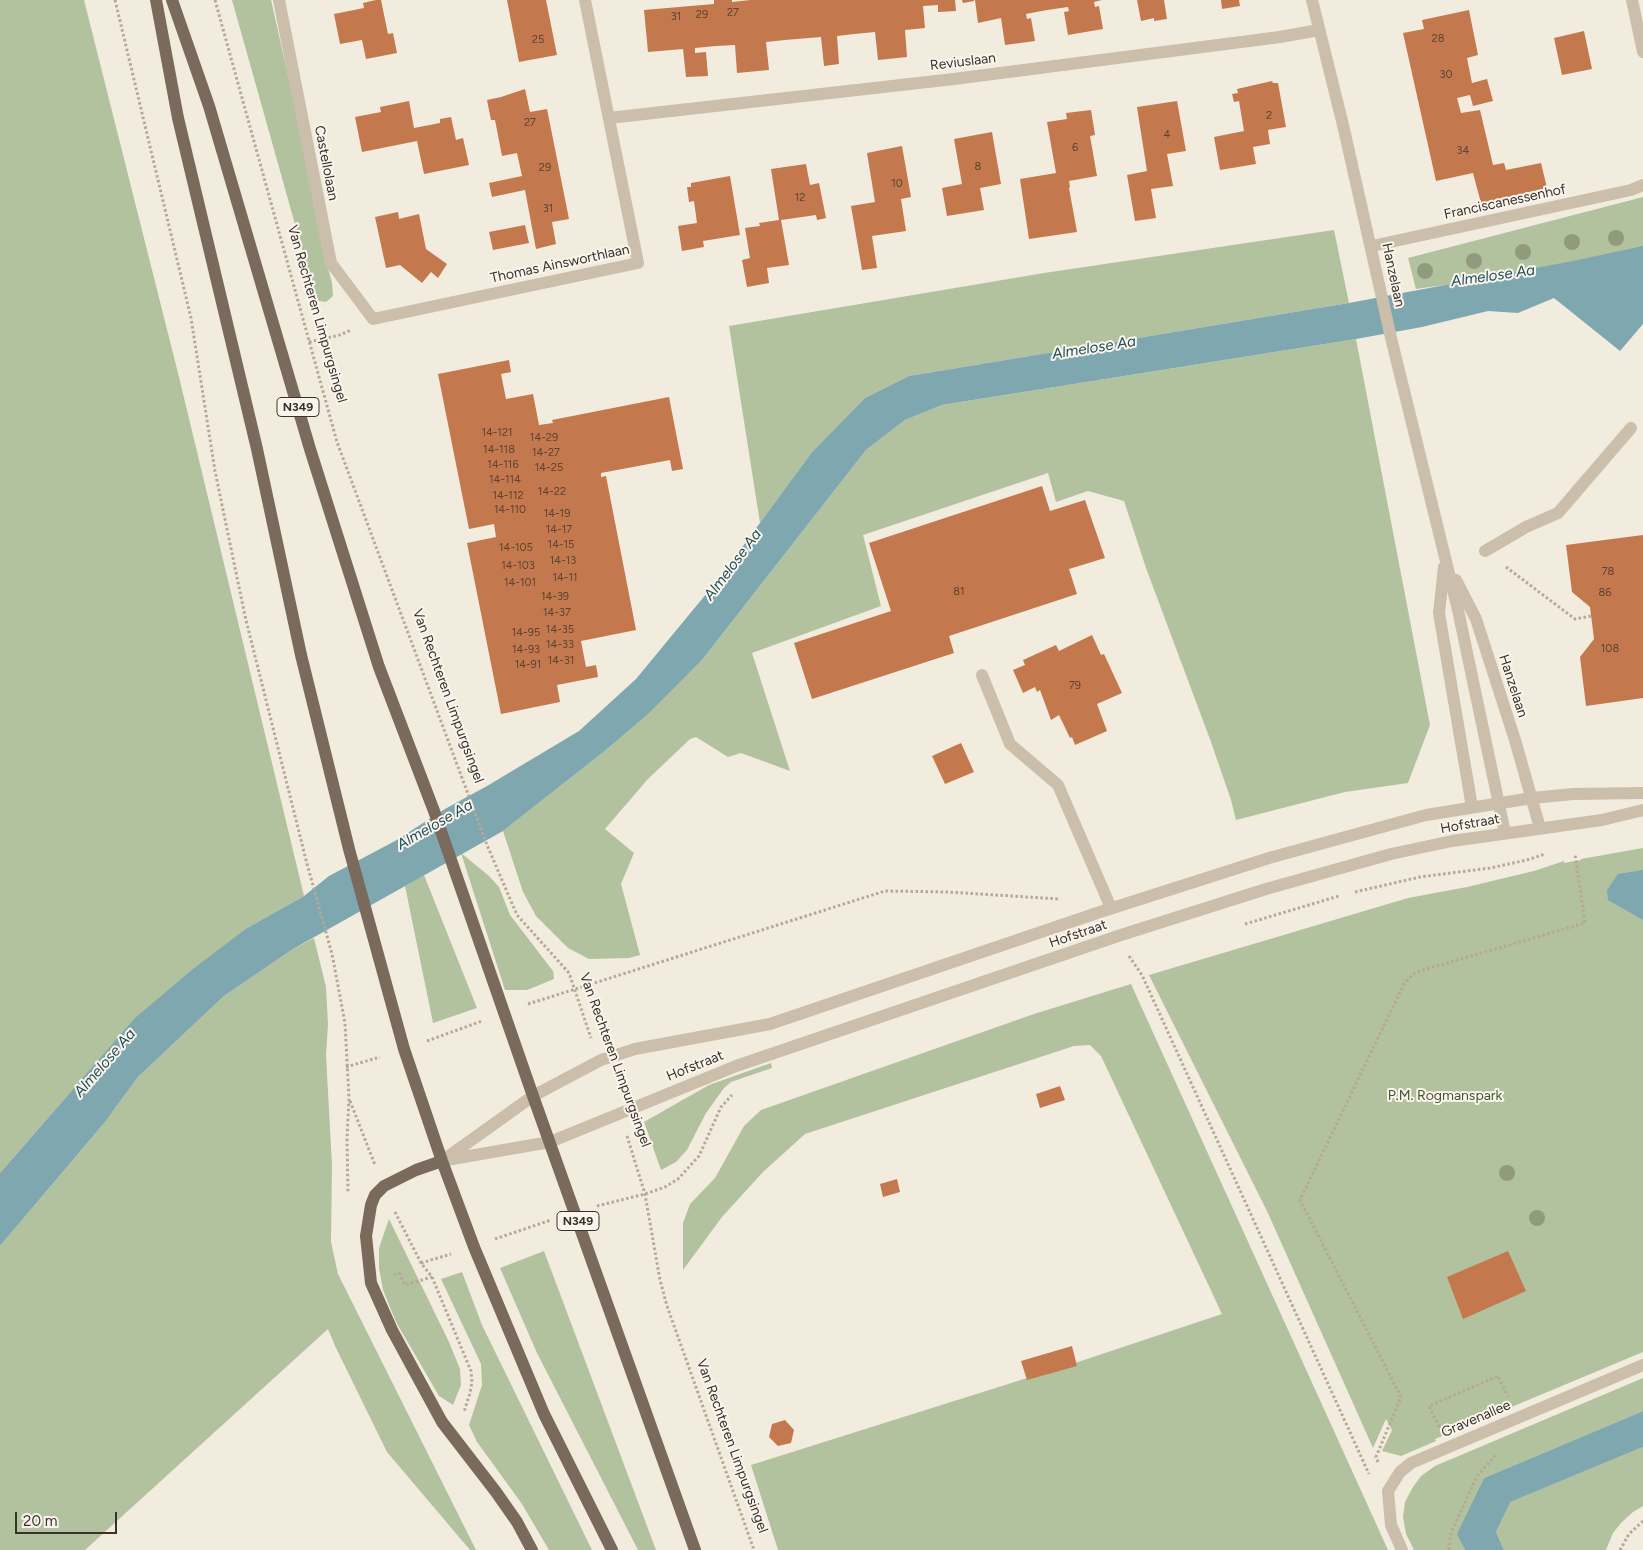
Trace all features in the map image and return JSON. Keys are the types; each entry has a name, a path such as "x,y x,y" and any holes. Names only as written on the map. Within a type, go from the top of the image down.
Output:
{"main road":[{"path":"156,0 178,118 257,449 301,655 369,927 404,1049 442,1161 474,1247 544,1414 612,1550"},
{"name":"N349","path":"172,0 209,106 307,440 379,667 434,811 533,1096 695,1550"},
{"path":"442,1161 416,1170 384,1186 375,1195 371,1205 366,1236 371,1283 392,1330 442,1422 496,1492 517,1522 532,1550"}],"street":[{"name":"Castellolaan","path":"279,0 331,263 372,319"},
{"name":"Thomas Ainsworthlaan","path":"372,319 638,263 585,0"},
{"name":"Hanzelaan","path":"1312,0 1372,246 1392,342 1458,610 1505,833"},
{"path":"1632,0 1643,52"},
{"name":"Reviuslaan","path":"609,118 954,79 1280,37 1319,30"},
{"name":"Franciscanessenhof","path":"1372,246 1622,192 1643,185"},
{"path":"1485,552 1526,527 1558,513 1632,428"},
{"name":"Hanzelaan","path":"1445,558 1476,619 1540,828"},
{"name":"Hanzelaan","path":"1445,558 1439,613 1472,807"},
{"path":"982,675 1010,744 1058,785 1105,910"},
{"name":"Hofstraat","path":"442,1161 533,1096 601,1060 635,1049 770,1024 1105,910 1269,858 1426,815 1532,798 1573,794 1643,793"},
{"name":"Hofstraat","path":"442,1161 550,1142 736,1066 1266,889 1391,854 1452,841 1602,820 1643,810"},
{"name":"Gravenallee","path":"1388,1491 1400,1472 1411,1464 1643,1365"},
{"path":"1388,1491 1391,1525 1402,1550"}],"path":[{"path":"115,0 191,318 215,471 245,616 306,860 332,954 345,1023 348,1098"},
{"name":"Van Rechteren Limpurgsingel","path":"215,0 337,442 487,845 517,915 569,973 588,1033 601,1060"},
{"path":"309,342 340,336 372,319"},
{"path":"1485,552 1575,619 1591,616"},
{"path":"1388,1491 1376,1457 1401,1397 1300,1200 1404,984 1413,974 1423,970 1585,923 1575,854"},
{"path":"1240,925 1356,892 1420,877 1490,868"},
{"name":"Hofstraat","path":"346,1067 404,1049 575,989 885,891 948,892 1058,899 1105,910"},
{"path":"1139,956 1129,959 1142,975 1370,1476 1388,1491"},
{"path":"463,1418 471,1388 471,1371 432,1277 421,1263 575,1212 645,1194 678,1179 700,1156 721,1108 735,1092"},
{"name":"Van Rechteren Limpurgsingel","path":"620,1112 645,1194 667,1306 754,1550"},
{"path":"371,1283 399,1273 405,1285 432,1277"},
{"path":"1448,1447 1429,1406 1498,1376 1517,1418"},
{"path":"1449,1550 1451,1534 1477,1476 1500,1450"},
{"path":"1620,1550 1629,1534 1643,1521"}],"green space":[{"path":"0,0 84,0 179,377 304,896 247,928 67,1096 0,1173"},
{"path":"232,0 271,0 300,128 323,249 332,283 333,296 326,302 319,301 314,292"},
{"path":"1643,197 1643,263 1416,289 1408,258"},
{"path":"1334,230 1349,303 909,376 865,398 812,452 760,523 729,326 1044,273"},
{"path":"1356,339 1430,725 1408,783 1345,792 1236,820 1211,742 1146,568 1124,501 1088,491 1056,502 1048,473 863,535 881,606 752,653 790,771 741,753 728,757 696,737 690,739 647,780 605,829 634,853 621,884 640,955 629,958 589,959 568,948 536,916 523,892 503,831 606,750 649,712 702,660 866,450 905,420 942,405"},
{"name":"P.M. Rogmanspark","path":"1643,848 1643,1352 1435,1439 1436,1441 1401,1456 1382,1451 1392,1430 1386,1419 1373,1448 1267,1211 1149,975 1408,898 1467,887 1534,871 1564,861 1564,863"},
{"path":"461,853 489,876 499,887 510,915 553,971 554,979 527,990 505,990"},
{"path":"424,875 477,1008 433,1023 405,886"},
{"path":"314,938 326,987 328,1024 326,1055 332,1165 331,1242 338,1274 476,1550 470,1550 387,1452 328,1329 85,1550 0,1550 0,1246 105,1122 138,1077 224,996 293,949"},
{"path":"1131,984 1388,1550 778,1550 751,1465 1078,1362 1222,1314 1101,1056 1090,1045 1074,1046 805,1134 763,1172 722,1217 683,1270 683,1223 690,1204 715,1178 744,1126 761,1110 1034,1014"},
{"path":"771,1063 772,1068 731,1082 724,1088 706,1113 687,1150 676,1162 661,1170 644,1122 709,1085"},
{"path":"389,1219 449,1342 460,1369 461,1385 453,1405 439,1396 396,1322 383,1290 379,1268 379,1248"},
{"path":"544,1251 656,1550 638,1550 537,1353 500,1268"},
{"path":"462,1272 482,1325 592,1550 549,1550 522,1504 477,1442 469,1425 482,1385 481,1364 441,1279"},
{"path":"1643,1378 1643,1411 1484,1478 1458,1534 1465,1550 1414,1550 1406,1534 1403,1517 1405,1502 1421,1476 1435,1466"},
{"path":"1643,1447 1643,1506 1621,1523 1613,1533 1606,1550 1504,1550 1496,1532 1509,1502"}],"water":[{"name":"Almelose Aa","path":"1643,246 1643,324 1620,351 1554,298 1518,313 1488,311 1422,327 1356,339 942,405 905,420 866,450 702,660 649,713 606,750 503,831 293,949 224,996 138,1077 105,1122 0,1246 0,1173 135,1018 193,969 247,928 304,896 329,876 395,841 445,809 579,731 636,679 721,576 812,452 865,398 909,376 1349,303"},
{"path":"1643,870 1643,920 1608,900 1607,890 1618,874"},
{"path":"1643,1411 1643,1447 1510,1502 1496,1532 1504,1550 1465,1550 1457,1534 1484,1478"}],"building":[{"path":"381,0 388,34 393,33 397,53 366,59 362,40 340,44 334,14 364,8 363,3"},
{"path":"507,0 546,0 557,55 519,62"},
{"path":"714,0 732,0 732,2 750,0 955,0 956,11 938,12 938,5 923,6 925,28 905,30 907,57 878,60 875,32 837,36 839,64 824,66 821,37 766,42 769,70 737,73 735,45 695,48 695,53 706,52 708,76 686,77 683,49 648,52 644,10 714,4"},
{"path":"962,0 974,0 974,1 963,3"},
{"path":"975,0 1102,0 1094,2 1095,7 1099,6 1103,29 1068,35 1064,12 1069,11 1068,7 1047,10 1026,14 1027,19 1031,18 1035,41 1005,45 1001,18 978,23"},
{"path":"1137,0 1164,0 1167,19 1154,21 1154,18 1141,21"},
{"path":"1221,0 1239,0 1240,6 1222,9"},
{"path":"1469,10 1478,55 1467,58 1472,83 1487,79 1493,101 1473,106 1470,95 1457,98 1461,113 1480,110 1493,165 1504,163 1506,170 1541,163 1547,188 1481,203 1473,173 1436,181 1403,33 1424,29 1422,20"},
{"path":"1584,31 1592,69 1562,75 1554,38"},
{"path":"1272,81 1273,83 1278,83 1286,127 1268,130 1270,144 1253,147 1256,164 1220,170 1214,137 1244,131 1239,101 1234,102 1232,94 1238,93 1237,89"},
{"path":"525,89 530,112 547,109 569,219 552,222 556,244 536,249 525,190 492,197 489,183 522,176 517,153 502,156 495,120 491,120 487,100"},
{"path":"409,101 414,128 440,123 440,119 451,117 456,140 463,138 469,165 424,174 417,141 362,152 355,117 381,112 380,107"},
{"path":"1177,101 1186,151 1167,154 1173,186 1151,189 1156,218 1135,221 1127,175 1147,171 1137,107"},
{"path":"1091,110 1095,135 1090,136 1097,176 1069,181 1077,232 1029,239 1020,179 1056,173 1047,122 1067,119 1066,113"},
{"path":"992,132 1001,184 980,188 984,210 947,216 942,188 962,184 954,139"},
{"path":"902,146 911,197 901,199 906,231 872,236 877,268 862,270 851,206 875,202 867,153"},
{"path":"806,164 810,185 819,183 826,218 817,220 816,215 781,220 789,265 767,268 769,283 747,287 742,260 750,258 745,228 760,226 759,223 779,220 771,169"},
{"path":"730,176 740,235 703,241 704,247 682,251 678,226 697,223 694,201 689,202 687,187 691,187 691,183"},
{"path":"398,212 399,219 419,214 426,249 447,264 438,278 431,272 422,283 400,265 386,268 375,217"},
{"path":"525,225 529,243 493,250 489,232"},
{"path":"509,360 511,372 501,374 506,399 533,394 539,425 553,423 552,420 669,397 683,469 672,471 670,460 601,473 601,477 606,476 636,630 581,641 586,667 596,665 598,677 557,685 560,702 501,714 467,543 496,537 494,524 469,529 438,374"},
{"path":"1042,486 1050,511 1085,500 1105,558 1069,569 1077,594 949,636 954,653 812,699 794,643 891,611 869,543"},
{"path":"1643,535 1643,698 1586,706 1580,657 1594,639 1590,607 1572,592 1566,545"},
{"path":"1092,635 1101,655 1104,654 1122,693 1097,704 1107,731 1075,745 1059,715 1051,720 1040,690 1037,692 1035,687 1023,693 1013,670 1025,665 1023,660 1056,645 1059,651"},
{"path":"961,743 974,772 945,784 932,756"},
{"path":"1060,1086 1065,1100 1040,1108 1036,1094"},
{"path":"897,1179 900,1192 883,1197 880,1184"},
{"path":"1508,1251 1526,1291 1463,1319 1447,1277"},
{"path":"1072,1346 1077,1366 1027,1380 1021,1361"},
{"path":"785,1420 794,1430 791,1443 778,1446 769,1437 772,1424"}]}
